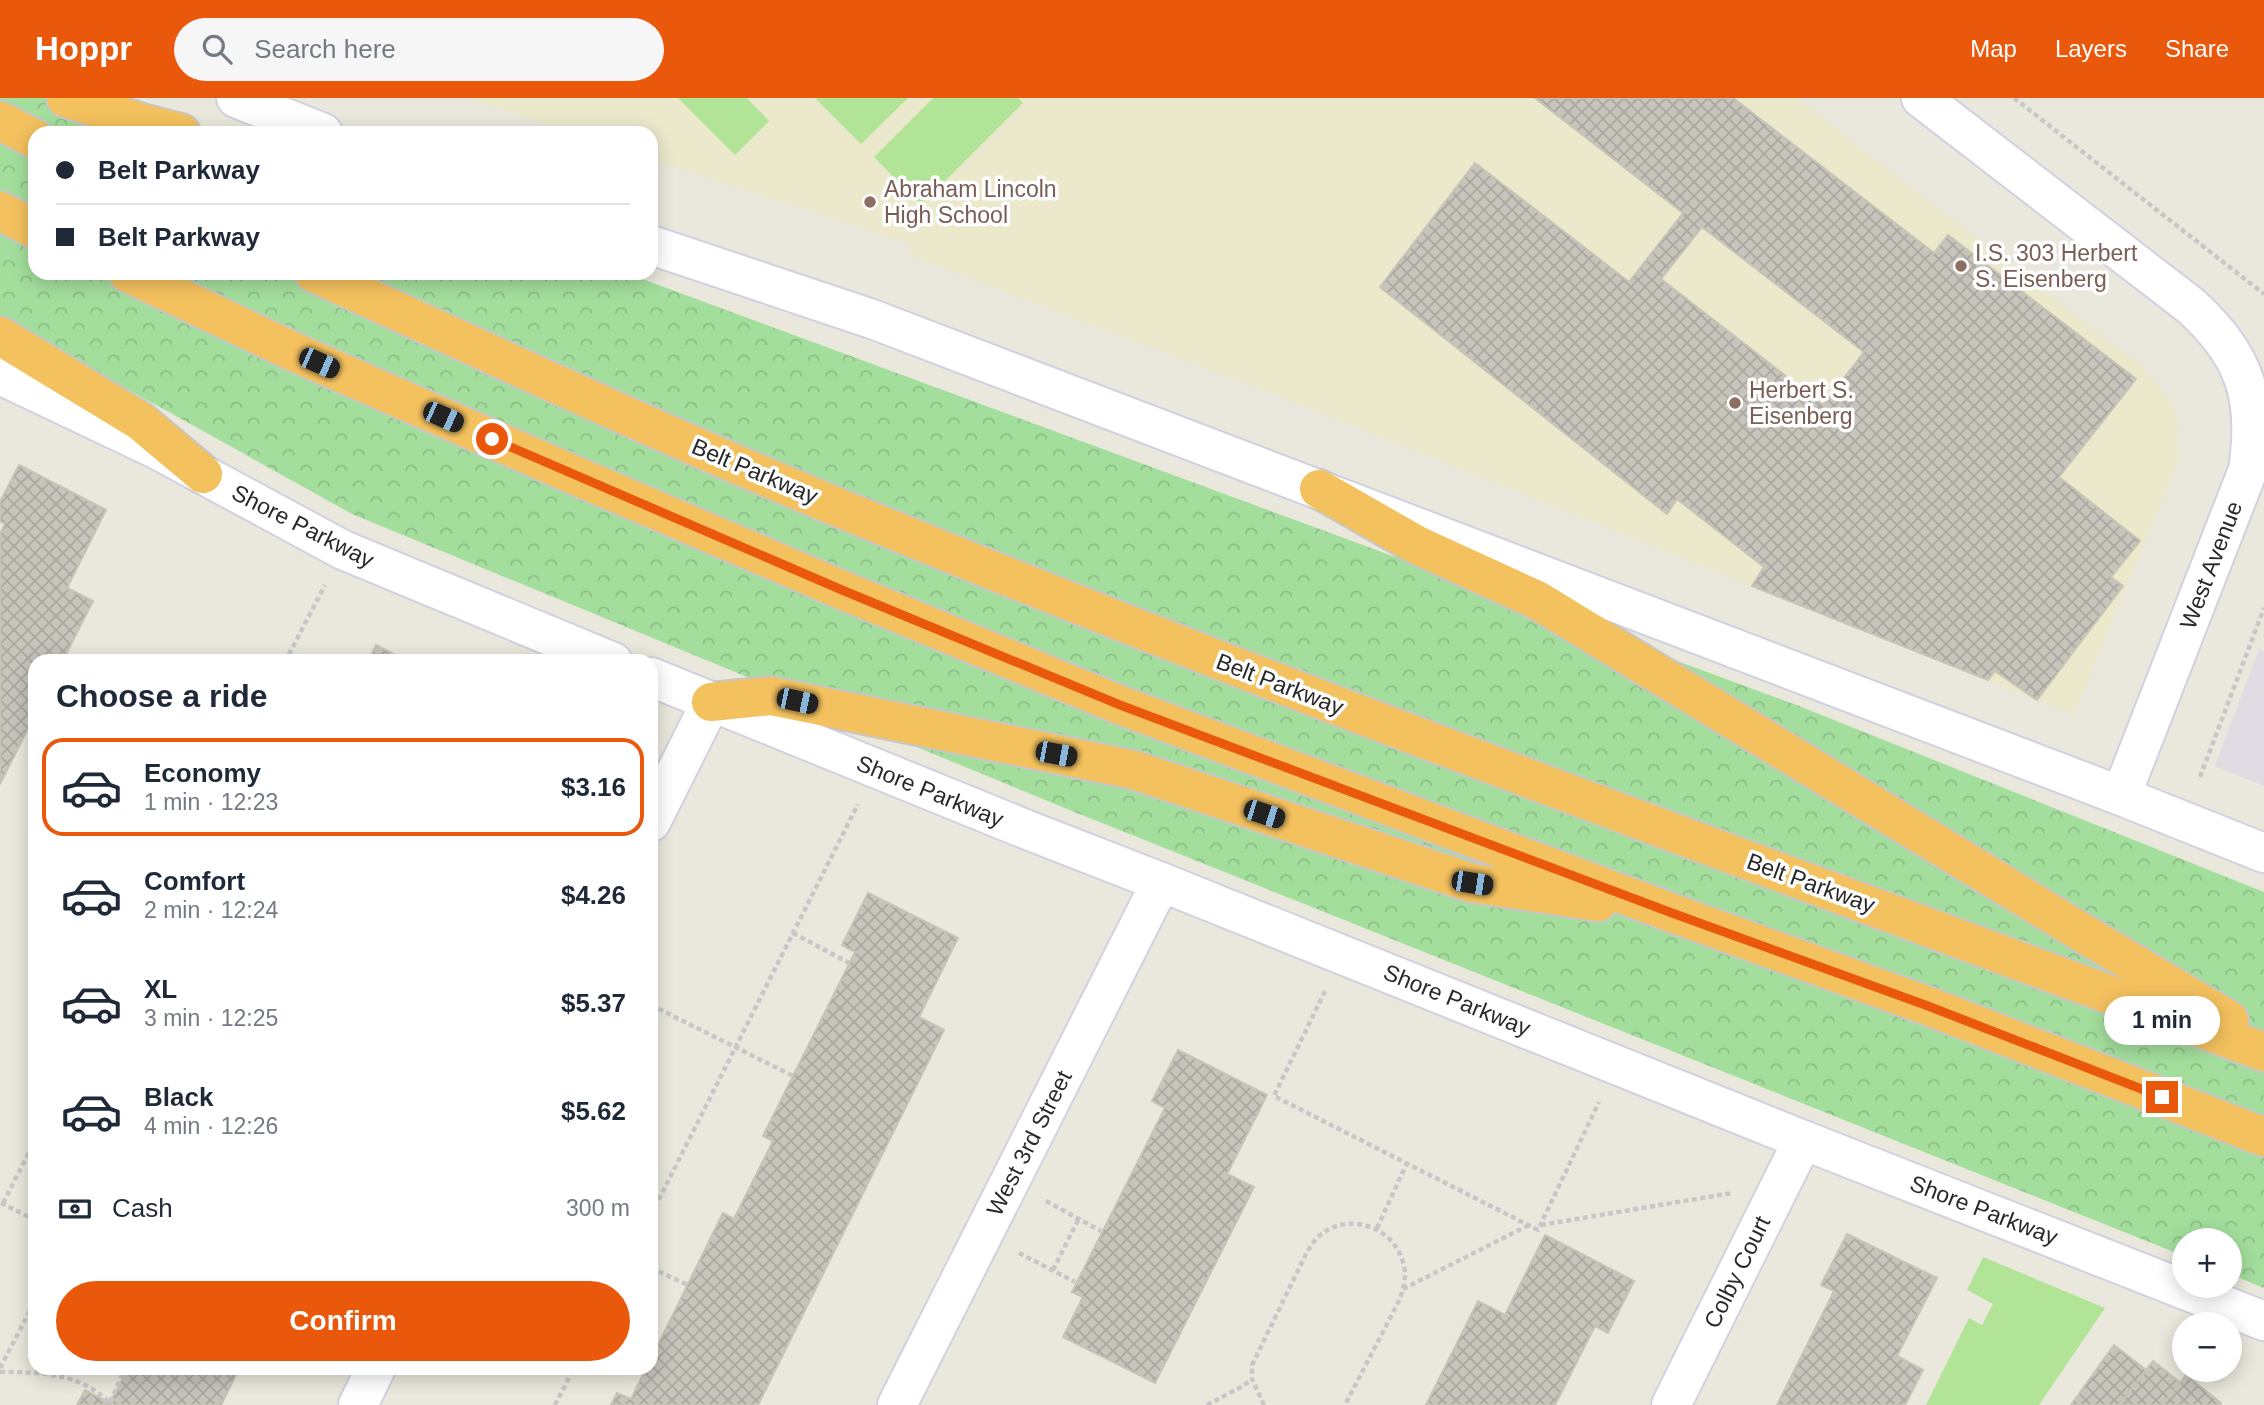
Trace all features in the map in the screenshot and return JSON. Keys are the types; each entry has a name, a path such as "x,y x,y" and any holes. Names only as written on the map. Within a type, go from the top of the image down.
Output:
{"highway":[{"path":"66,98 154,126"},
{"path":"0,121 28,135"},
{"path":"0,211 28,225"},
{"path":"143,280 306,357 880,606 1120,705 1672,913 1928,1006 2264,1137"},
{"name":"Belt Parkway","path":"329,280 578,394 787,485 1125,624 1408,733 2264,1052"},
{"path":"0,336 140,421 203,474"},
{"path":"1320,489 1417,545 1537,600 2264,1041"},
{"path":"711,702 771,696 1134,770 1472,883 1672,913"}],"main road":[{"path":"236,98 306,126"},
{"name":"West Avenue","path":"1922,98 2191,306 2214,327 2238,364 2250,400 2253,439 2248,470 2121,796"},
{"path":"658,247 872,319 2264,853"},
{"name":"Shore Parkway","path":"0,375 203,474 343,550 594,654"},
{"name":"Shore Parkway","path":"658,680 1803,1140 2264,1321"},
{"path":"658,808 711,702"},
{"name":"West 3rd Street","path":"897,1405 1161,882"},
{"name":"Colby Court","path":"1671,1405 1803,1140"},
{"path":"358,1405 373,1375"}],"path":[{"path":"2014,98 2264,294"},
{"path":"289,654 327,582"},
{"path":"2200,777 2264,608"},
{"path":"658,1201 860,800"},
{"path":"793,933 849,963"},
{"path":"1327,988 1274,1096 1538,1230 1602,1097"},
{"path":"658,1009 793,1076"},
{"path":"28,1154 1,1203 28,1216"},
{"path":"1377,1228 1407,1163"},
{"path":"1541,1225 1743,1191"},
{"path":"1046,1201 1101,1231"},
{"path":"1053,1270 1079,1218"},
{"path":"1264,1405 1251,1379 1252,1365 1307,1252 1318,1237 1337,1227 1358,1224 1377,1228 1399,1250 1405,1268 1400,1299 1345,1405"},
{"path":"1403,1289 1529,1225"},
{"path":"1019,1253 1075,1282"},
{"path":"658,1271 688,1285"},
{"path":"28,1315 0,1370 28,1371"},
{"path":"57,1375 68,1377 99,1392 110,1403 122,1375"},
{"path":"555,1405 570,1375"},
{"path":"1206,1405 1251,1379"}],"shaded area":[{"name":"Herbert S. Eisenberg","path":"467,98 1796,98 2144,368 2176,410 2180,456 2074,715 1271,393 908,255 910,244 658,161 658,126 550,126"},
{"path":"2259,649 2264,651 2264,786 2215,766"}],"green space":[{"path":"0,98 107,98 160,126 28,126 28,280 645,280 1799,706 2264,892 2264,1288 2242,1279 2242,1228 2172,1228 2172,1251 1067,809 352,514 68,356 0,327"},
{"path":"678,98 747,98 769,121 735,155"},
{"path":"815,98 908,98 861,144"},
{"path":"933,98 1018,98 1023,103 921,205 874,157"},
{"path":"1983,1257 2105,1308 2039,1405 1926,1405 1969,1318 1982,1325 1993,1304 1967,1290"}],"building":[{"path":"1535,98 1733,98 1934,253 1948,235 2136,379 2059,477 2140,541 2111,577 2123,586 2037,700 1995,671 1988,680 1752,586 1764,567 1677,499 1667,514 1380,287 1475,163 1629,282 1683,213","holes":["1702,227 1864,352 1823,405 1661,279"]},
{"path":"19,465 106,510 67,588 93,601 66,654 28,654 28,729 0,784 0,534 5,524 0,521 0,502"},
{"path":"376,645 393,654 372,654"},
{"path":"868,893 958,938 919,1017 944,1030 758,1405 611,1405 617,1393 631,1399 643,1375 658,1375 658,1345 723,1213 734,1219 773,1141 763,1136 855,952 842,945"},
{"path":"1178,1050 1267,1095 1227,1174 1254,1187 1155,1383 1063,1337 1083,1297 1072,1292 1165,1108 1152,1101"},
{"path":"1847,1234 1937,1278 1897,1356 1923,1370 1905,1405 1777,1405 1834,1291 1821,1285"},
{"path":"1545,1235 1634,1281 1608,1333 1595,1326 1555,1405 1426,1405 1478,1301 1505,1315"},
{"path":"2114,1345 2146,1370 2119,1405 2071,1405"},
{"path":"2153,1361 2172,1376 2172,1382 2181,1383 2163,1405 2119,1405"},
{"path":"124,1375 236,1375 221,1405 77,1405 85,1390 110,1403"},
{"path":"2181,1382 2195,1382 2221,1403 2220,1405 2163,1405"}],"place":[{"name":"Abraham Lincoln High School","path":"870,202"},
{"name":"I.S. 303 Herbert S. Eisenberg","path":"1961,266"},
{"name":"Herbert S. Eisenberg","path":"1735,403"}],"route":[{"path":"492,439 842,590 1120,705 1672,913 1928,1006 2162,1097"}]}
